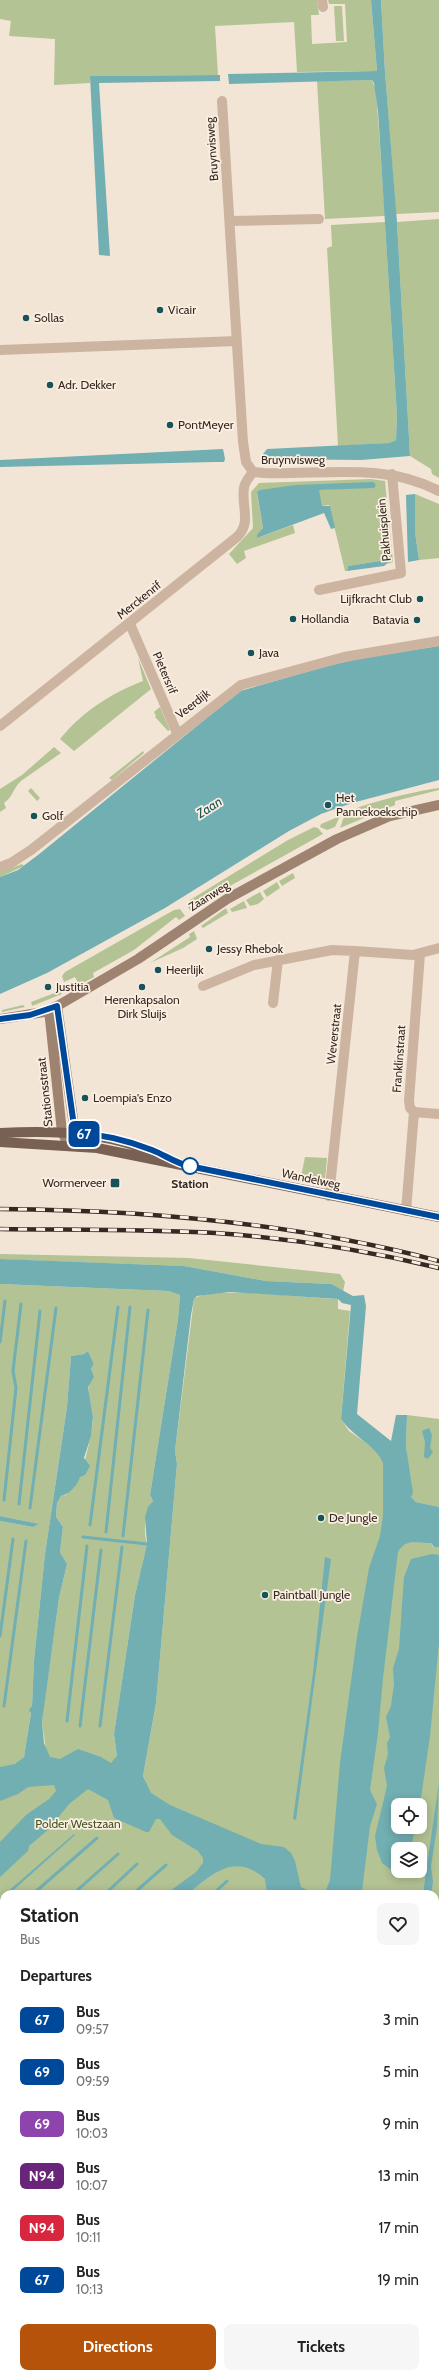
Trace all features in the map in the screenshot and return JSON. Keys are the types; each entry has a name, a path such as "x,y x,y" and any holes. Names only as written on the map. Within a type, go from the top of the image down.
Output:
{"main road":[{"name":"Zaanweg","path":"0,1019 30,1015 53,1008 138,959 228,899 308,853 357,829 390,816 439,805"},
{"name":"Stationsstraat","path":"53,1008 62,1132 68,1146"},
{"name":"Stationsstraat","path":"53,1008 75,1133"},
{"name":"Wandelweg","path":"0,1132 62,1132 94,1134 151,1150 178,1164"},
{"path":"68,1146 75,1133"},
{"name":"Wandelweg","path":"0,1142 97,1148 439,1217"}],"street":[{"name":"Bruynvisweg","path":"222,101 246,462 253,472 276,474 374,472 392,474 417,481 439,491"},
{"path":"230,220 319,219"},
{"path":"0,350 237,341"},
{"name":"Merckenrif","path":"0,726 130,624 240,534 246,521 244,488 253,472"},
{"name":"Pakhuisplein","path":"319,590 401,573 392,474"},
{"name":"Pietersrif","path":"130,624 177,733"},
{"name":"Veerdijk","path":"0,867 11,863 31,850 230,692 249,682 344,657 439,641"},
{"path":"203,986 254,965 332,950 420,954 439,948"},
{"name":"Weverstraat","path":"329,1196 355,951"},
{"name":"Franklinstraat","path":"406,1211 414,1112 410,1108 409,1101 420,954"},
{"path":"273,1003 278,960"},
{"path":"414,1112 439,1114"}],"green space":[{"path":"0,0 317,0 319,15 311,15 312,44 347,42 345,4 329,4 328,0 371,0 377,71 297,72 294,22 215,26 218,75 90,76 90,83 54,85 55,39 9,36 11,21 0,19"},
{"path":"381,0 439,0 439,212 396,214"},
{"path":"334,6 342,6 344,41 336,41"},
{"path":"372,80 376,90 385,216 325,219 317,81"},
{"path":"439,219 439,478 432,474 431,469 410,456 397,222"},
{"path":"385,222 397,416 396,440 389,443 338,446 327,248 332,246 331,225"},
{"path":"371,479 385,481 393,562 388,564 389,562 386,560 348,566 347,571 345,571 329,505 322,506 318,492 319,490 376,486 257,493 263,528 257,538 293,525 295,533 244,551 246,558 237,564 229,554 253,528 251,492 259,483"},
{"path":"415,494 439,504 439,558 419,560 415,532"},
{"path":"138,658 151,689 74,751 60,739 78,720 98,704 143,681"},
{"path":"160,707 170,730 168,731 155,717 154,712"},
{"path":"54,747 61,753 21,781 4,803 6,808 0,812 0,789 22,775"},
{"path":"143,751 144,753 112,780 109,778"},
{"path":"31,788 40,798 37,801 28,791"},
{"path":"439,788 439,790 395,801 395,805 340,828 345,815 352,810 390,798"},
{"path":"340,816 335,827 327,830 320,827 321,824"},
{"path":"314,827 318,828 323,834 196,905 197,909 191,912 187,905 190,900 288,840"},
{"path":"22,864 24,866 0,877 0,872"},
{"path":"293,873 295,878 282,886 279,881"},
{"path":"277,882 280,888 267,897 263,891"},
{"path":"260,892 264,899 258,904 250,906 246,900"},
{"path":"244,901 247,908 232,912 230,909"},
{"path":"226,908 228,913 203,928 201,926"},
{"path":"180,909 185,916 179,920 176,917 134,950 93,973 94,977 79,985 75,977 64,982 62,976 65,972 174,910"},
{"path":"194,931 197,939 183,948 150,963 190,937 189,934"},
{"path":"60,991 62,994 32,1006 31,1002"},
{"path":"23,1005 25,1007 2,1012 2,1010"},
{"path":"305,1157 327,1158 325,1180 301,1177"},
{"path":"0,1254 189,1258 340,1274 345,1282 343,1292 331,1284 266,1281 184,1266 0,1259"},
{"name":"Polder Westzaan","path":"0,1284 168,1291 180,1295 178,1319 150,1495 153,1501 148,1510 146,1521 145,1533 147,1544 135,1595 114,1734 117,1756 146,1782 143,1776 156,1703 177,1464 175,1451 194,1299 204,1295 240,1293 338,1299 338,1309 350,1311 341,1419 349,1431 382,1454 402,1545 405,1543 420,1542 431,1543 433,1547 439,1547 439,1890 0,1890 0,1521 33,1527 38,1524 0,1516","holes":["88,1351 94,1364 88,1384 93,1423 86,1458 79,1478 66,1495 61,1496 57,1503 56,1517 63,1527 60,1552 67,1564 59,1598 43,1711 42,1722 46,1750 16,1764 24,1757 32,1706 34,1660 45,1554 67,1407 71,1356 84,1354"]},
{"path":"407,1415 439,1419 439,1507 416,1502 411,1497 406,1447"}],"water":[{"path":"371,0 381,0 397,222 410,456 361,460 265,459 263,454 267,449 389,443 396,440 397,416 378,111 374,83 372,80 229,84 228,74 377,71"},
{"path":"220,75 220,81 99,83 110,256 99,255 90,76"},
{"path":"223,449 225,459 224,462 0,467 0,460"},
{"path":"373,482 376,485 374,488 319,490 322,506 330,506 335,528 331,529 324,513 257,538 257,535 263,528 257,492 260,490 296,485"},
{"path":"415,494 415,532 419,560 408,562 406,495"},
{"path":"386,560 389,562 384,566 347,571 348,566"},
{"name":"Zaan","path":"439,646 439,780 352,803 321,814 289,831 165,908 47,973 0,994 0,877 18,870 38,855 240,691 327,666 367,657"},
{"path":"0,1259 184,1266 266,1281 331,1284 353,1296 364,1295 366,1306 357,1414 391,1441 396,1415 407,1415 406,1447 413,1493 411,1497 416,1502 439,1507 439,1547 434,1547 431,1543 412,1542 404,1545 398,1552 378,1733 370,1790 377,1804 370,1826 362,1890 326,1890 330,1880 340,1763 357,1637 369,1568 380,1536 383,1516 383,1463 376,1451 352,1431 341,1419 351,1305 342,1303 338,1299 230,1292 197,1296 194,1299 191,1315 175,1451 177,1464 156,1703 143,1776 151,1793 170,1805 261,1844 284,1847 291,1853 295,1861 301,1887 307,1890 266,1890 265,1879 254,1871 244,1867 234,1866 225,1868 215,1873 193,1890 171,1890 196,1872 203,1863 203,1858 198,1851 172,1835 160,1819 156,1819 149,1832 146,1832 114,1818 108,1800 88,1789 69,1804 50,1828 29,1846 28,1851 0,1877 0,1842 26,1815 49,1799 56,1791 54,1785 28,1787 18,1794 0,1801 0,1767 15,1764 24,1757 31,1713 29,1710 32,1706 34,1660 45,1554 67,1407 71,1356 84,1354 88,1351 94,1364 91,1369 94,1377 88,1387 93,1417 91,1436 84,1458 90,1466 85,1475 80,1477 70,1492 61,1496 57,1503 56,1517 63,1527 60,1552 67,1564 59,1598 42,1722 44,1743 50,1757 60,1759 78,1749 101,1757 111,1763 117,1756 114,1734 135,1595 147,1544 145,1517 148,1507 153,1501 150,1495 178,1319 180,1295 168,1291 0,1284"},
{"path":"429,1428 432,1435 430,1448 433,1452 428,1459 424,1457 425,1442 422,1431"},
{"path":"0,1516 39,1524 33,1527 0,1521"},
{"path":"432,1554 439,1555 439,1643 430,1736 421,1798 391,1798 391,1834 414,1834 412,1842 391,1842 391,1872 390,1869 382,1863 377,1850 375,1836 387,1786 384,1768 388,1754 387,1743 390,1737 386,1717 391,1706 394,1684 393,1668 399,1649 404,1577 411,1559"},
{"path":"325,1557 331,1559 296,1820 293,1819 313,1673"},
{"path":"439,1782 437,1828 431,1866 433,1882 432,1890 424,1890 425,1878 427,1878 427,1866"},
{"path":"74,1834 75,1835 13,1890 10,1890"}],"waterway":[{"path":"0,1342 5,1301"},
{"path":"4,1500 16,1388 13,1371 21,1304"},
{"path":"90,1525 118,1307"},
{"path":"106,1532 130,1307"},
{"path":"30,1508 56,1308"},
{"path":"123,1536 148,1310"},
{"path":"19,1504 40,1311"},
{"path":"83,1537 147,1544"},
{"path":"0,1636 13,1539"},
{"path":"4,1706 26,1541"},
{"path":"67,1721 87,1546"},
{"path":"100,1726 122,1547"},
{"path":"80,1726 101,1550"},
{"path":"38,1890 97,1838"},
{"path":"78,1890 118,1854"},
{"path":"109,1890 137,1864"},
{"path":"138,1890 166,1865"},
{"path":"217,1890 227,1881"}],"railway":[{"path":"0,1209 111,1212 221,1221 330,1237 439,1261"},
{"path":"0,1229 161,1231 243,1235 356,1250 439,1268"}],"bus line":[{"name":"67","path":"0,1019 44,1012 57,1006 75,1133 94,1134 151,1150 178,1164 329,1196 439,1217"}],"place":[{"name":"Vicair","path":"160,310"},
{"name":"Sollas","path":"26,318"},
{"name":"Adr. Dekker","path":"50,385"},
{"name":"PontMeyer","path":"170,425"},
{"name":"Lijfkracht Club","path":"420,599"},
{"name":"Hollandia","path":"293,619"},
{"name":"Batavia","path":"417,620"},
{"name":"Java","path":"251,653"},
{"name":"Het Pannekoekschip","path":"328,805"},
{"name":"Golf","path":"34,816"},
{"name":"Jessy Rhebok","path":"209,949"},
{"name":"Heerlijk","path":"158,970"},
{"name":"Justitia","path":"48,987"},
{"name":"Herenkapsalon Dirk Sluijs","path":"142,987"},
{"name":"Loempia's Enzo","path":"85,1098"},
{"name":"Station","path":"190,1166"},
{"name":"Wormerveer","path":"115,1183"},
{"name":"De Jungle","path":"321,1518"},
{"name":"Paintball Jungle","path":"265,1595"}]}
